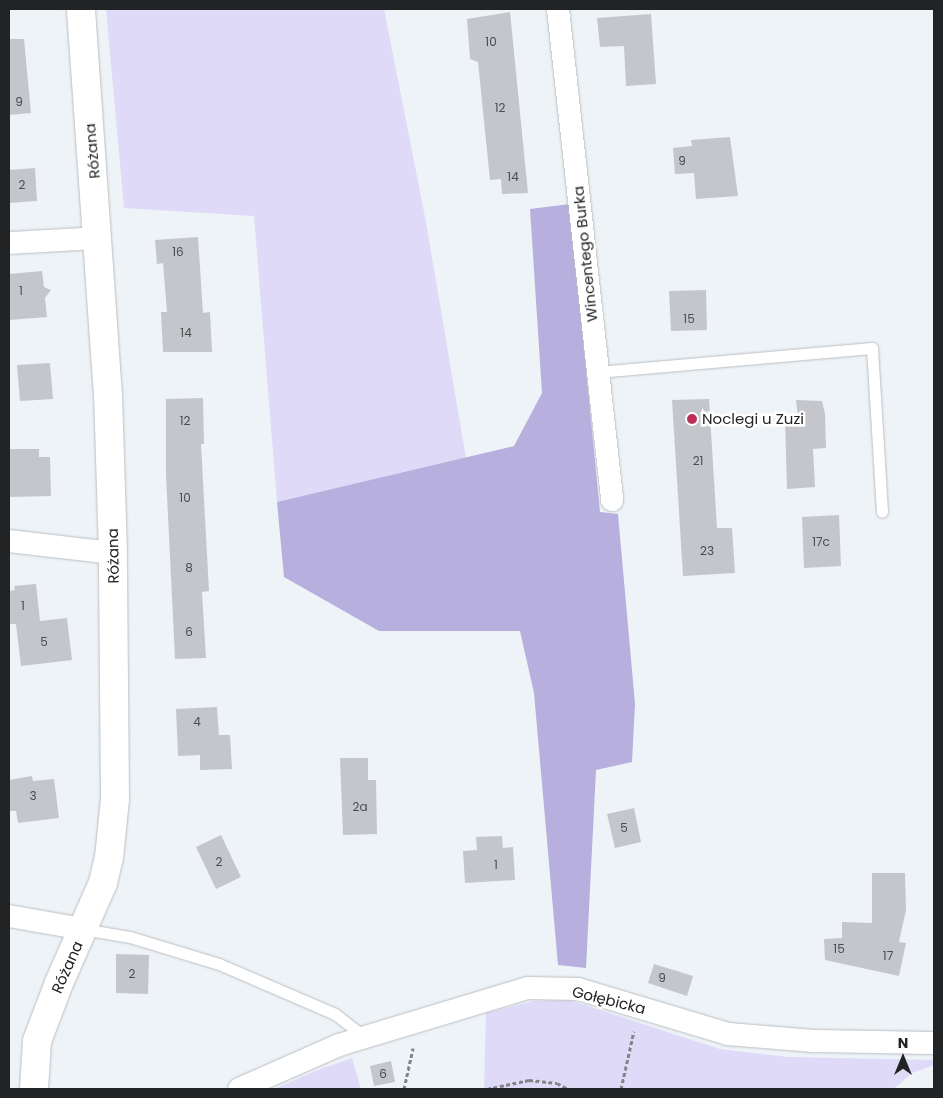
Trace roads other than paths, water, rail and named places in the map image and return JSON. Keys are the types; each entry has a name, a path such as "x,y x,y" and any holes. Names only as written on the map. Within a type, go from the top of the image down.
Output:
{"street":[{"name":"Różana","path":"34,1089 38,1041 58,983 103,883 109,858 115,799 114,553 99,238 80,9"},
{"name":"Wincentego Burka","path":"558,9 612,500"},
{"path":"9,243 99,238"},
{"path":"9,542 114,553"},
{"path":"9,916 83,929"},
{"name":"Gołębicka","path":"239,1089 364,1037 528,988 578,989 728,1034 814,1041 934,1043"}],"lane":[{"path":"598,372 872,348 882,512"},
{"path":"83,929 130,937 219,964 285,990 334,1014 364,1037"}],"place":[{"name":"Noclegi u Zuzi","path":"692,419"}]}
